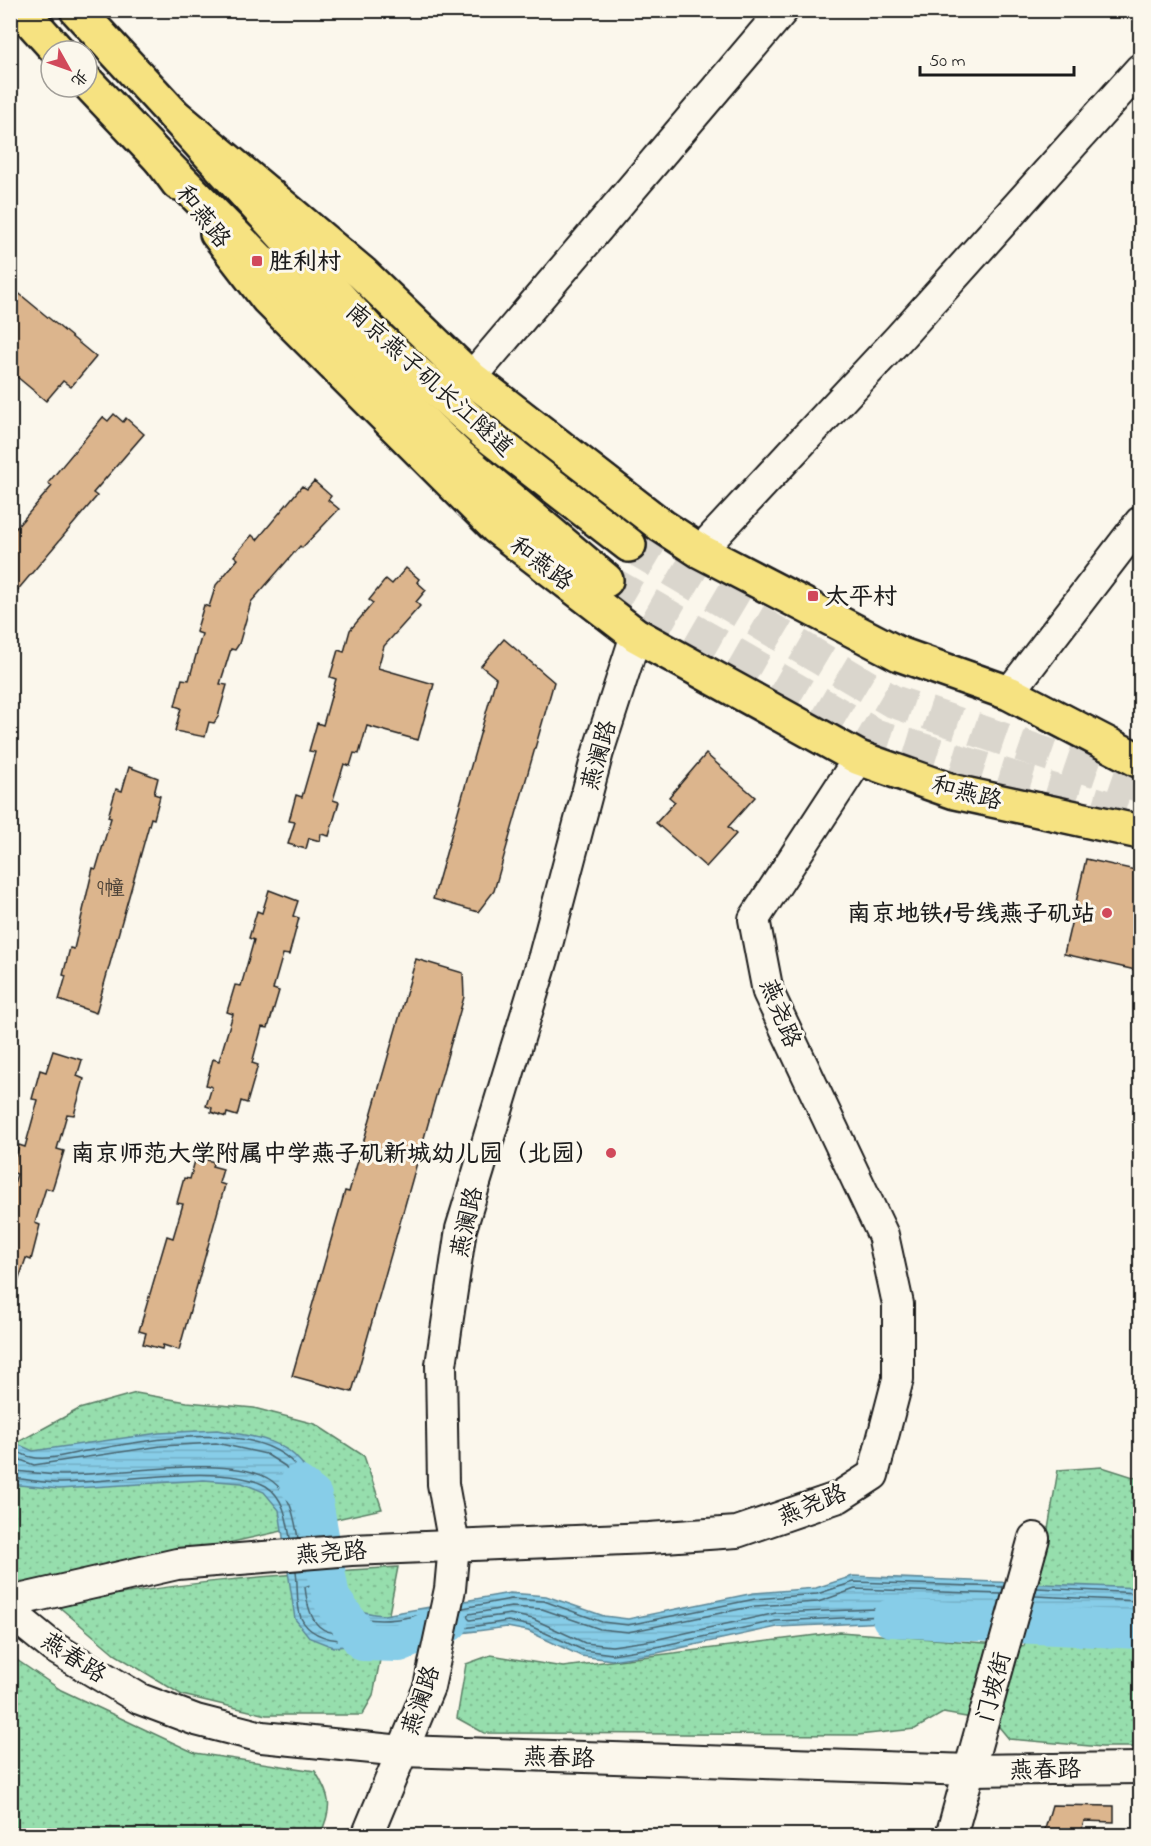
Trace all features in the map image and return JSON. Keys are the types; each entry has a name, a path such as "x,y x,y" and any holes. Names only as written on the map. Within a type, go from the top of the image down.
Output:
{"main road":[{"path":"21,10 47,39"},
{"path":"77,10 174,115 362,273 471,378 662,526 699,551 898,654 1009,693 1140,761"},
{"name":"和燕路","path":"99,95 161,160 267,298 497,528 636,635 859,758 955,792 1140,832"},
{"name":"南京燕子矶长江隧道","path":"174,115 368,329 486,434 629,545"},
{"name":"南京燕子矶长江隧道","path":"161,160 346,348 459,456 606,580"}],"street":[{"path":"471,378 783,10"},
{"path":"699,551 898,338 1140,69"},
{"path":"1009,693 1140,522"},
{"name":"燕澜路","path":"367,1836 429,1687 450,1589 454,1545 443,1484 441,1365 461,1229 544,956 598,752 636,635"},
{"name":"燕尧路","path":"10,1602 177,1564 351,1550 649,1538 737,1532 839,1497 873,1475 898,1379 898,1304 883,1235 768,992 754,919 859,758"},
{"name":"门坡街","path":"951,1836 1034,1538"},
{"name":"燕春路","path":"10,1612 53,1647 140,1699 196,1720 262,1737 402,1751 970,1770 1140,1768"}],"green space":[{"path":"136,1393 187,1402 254,1408 315,1424 364,1456 382,1509 28,1587 11,1580 11,1446 79,1409"},
{"path":"1102,1467 1140,1479 1140,1747 1102,1747 1009,1739 995,1722 943,1713 915,1729 858,1735 484,1733 457,1718 466,1664 491,1655 563,1667 840,1632 1024,1646 1039,1583 1058,1470"},
{"path":"398,1567 373,1696 362,1715 266,1715 182,1695 116,1655 58,1606 184,1585"},
{"path":"11,1656 61,1690 195,1753 315,1771 328,1802 327,1817 320,1835 11,1835"}],"water":[{"path":"217,1430 267,1440 294,1455 309,1476 316,1500 323,1574 333,1594 352,1608 384,1615 510,1593 546,1596 604,1616 628,1619 754,1593 816,1588 853,1576 1140,1588 1140,1627 952,1619 777,1627 657,1653 612,1660 581,1656 528,1631 507,1627 370,1645 333,1647 310,1638 295,1619 279,1510 264,1492 242,1483 204,1480 59,1489 10,1484 10,1441 33,1451 159,1433"}],"building":[{"path":"10,286 96,357 71,387 63,381 46,401 10,371"},
{"path":"114,414 123,422 126,418 144,434 93,493 97,496 10,599 10,535 52,486 48,483 103,417 108,421"},
{"path":"314,481 331,496 328,500 339,509 302,548 300,546 251,602 239,644 235,650 231,649 220,684 227,685 218,717 214,723 209,722 205,737 175,731 181,708 175,706 182,679 189,680 202,634 196,632 204,605 209,607 216,585 238,559 234,556 252,535 257,540 302,486 307,489"},
{"path":"406,568 419,579 417,582 426,590 416,602 420,606 384,646 378,668 434,684 418,740 367,726 359,754 354,753 350,766 344,764 333,800 339,802 329,836 321,834 320,841 309,838 306,849 288,844 295,822 289,821 296,795 302,797 315,752 309,751 317,723 323,725 336,679 330,677 338,650 344,652 350,630 373,603 369,600 386,579 392,584"},
{"path":"504,639 554,682 494,891 478,912 433,899 496,678 481,666"},
{"path":"706,754 755,797 728,827 736,834 706,867 656,823 675,802 669,797"},
{"path":"129,767 158,778 154,794 160,796 154,819 151,818 96,1013 59,1000 66,976 63,975 70,948 74,949 93,868 96,869 111,818 108,817 116,789 122,791"},
{"name":"南京地铁1号线燕子矶站","path":"1086,859 1140,871 1140,971 1064,954"},
{"path":"269,890 298,901 293,916 299,918 289,955 283,954 273,989 279,991 268,1028 262,1027 252,1063 258,1065 247,1103 241,1101 237,1116 227,1113 226,1117 211,1112 212,1108 206,1106 212,1087 206,1085 213,1059 219,1061 233,1014 227,1012 235,985 241,986 254,940 249,938 257,911 262,913"},
{"path":"416,959 463,973 464,997 352,1392 292,1376 345,1191 349,1192"},
{"path":"53,1051 82,1060 77,1076 84,1079 74,1115 67,1114 57,1149 64,1151 52,1190 46,1188 35,1223 40,1225 31,1260 26,1258 14,1294 10,1294 10,1197 17,1174 11,1172 19,1145 25,1147 38,1100 32,1099 40,1070 46,1072"},
{"path":"196,1157 214,1162 212,1166 223,1169 219,1183 225,1185 179,1350 163,1345 162,1349 143,1344 146,1333 139,1331 167,1236 173,1238 183,1204 177,1203 184,1178 190,1179"},
{"path":"1052,1805 1114,1806 1114,1822 1084,1821 1080,1836 1043,1836"}],"waterway":[{"path":"298,1484 313,1496 331,1598 363,1642 399,1643 449,1623"},
{"path":"891,1618 1140,1630"}],"tunnel":[{"path":"629,545 892,701 1140,786"},
{"path":"606,580 875,735 1140,817"}],"place":[{"name":"胜利村","path":"257,261"},
{"name":"太平村","path":"813,596"},
{"name":"南京地铁1号线燕子矶站","path":"1107,913"},
{"name":"南京师范大学附属中学燕子矶新城幼儿园（北园）","path":"611,1153"}]}
